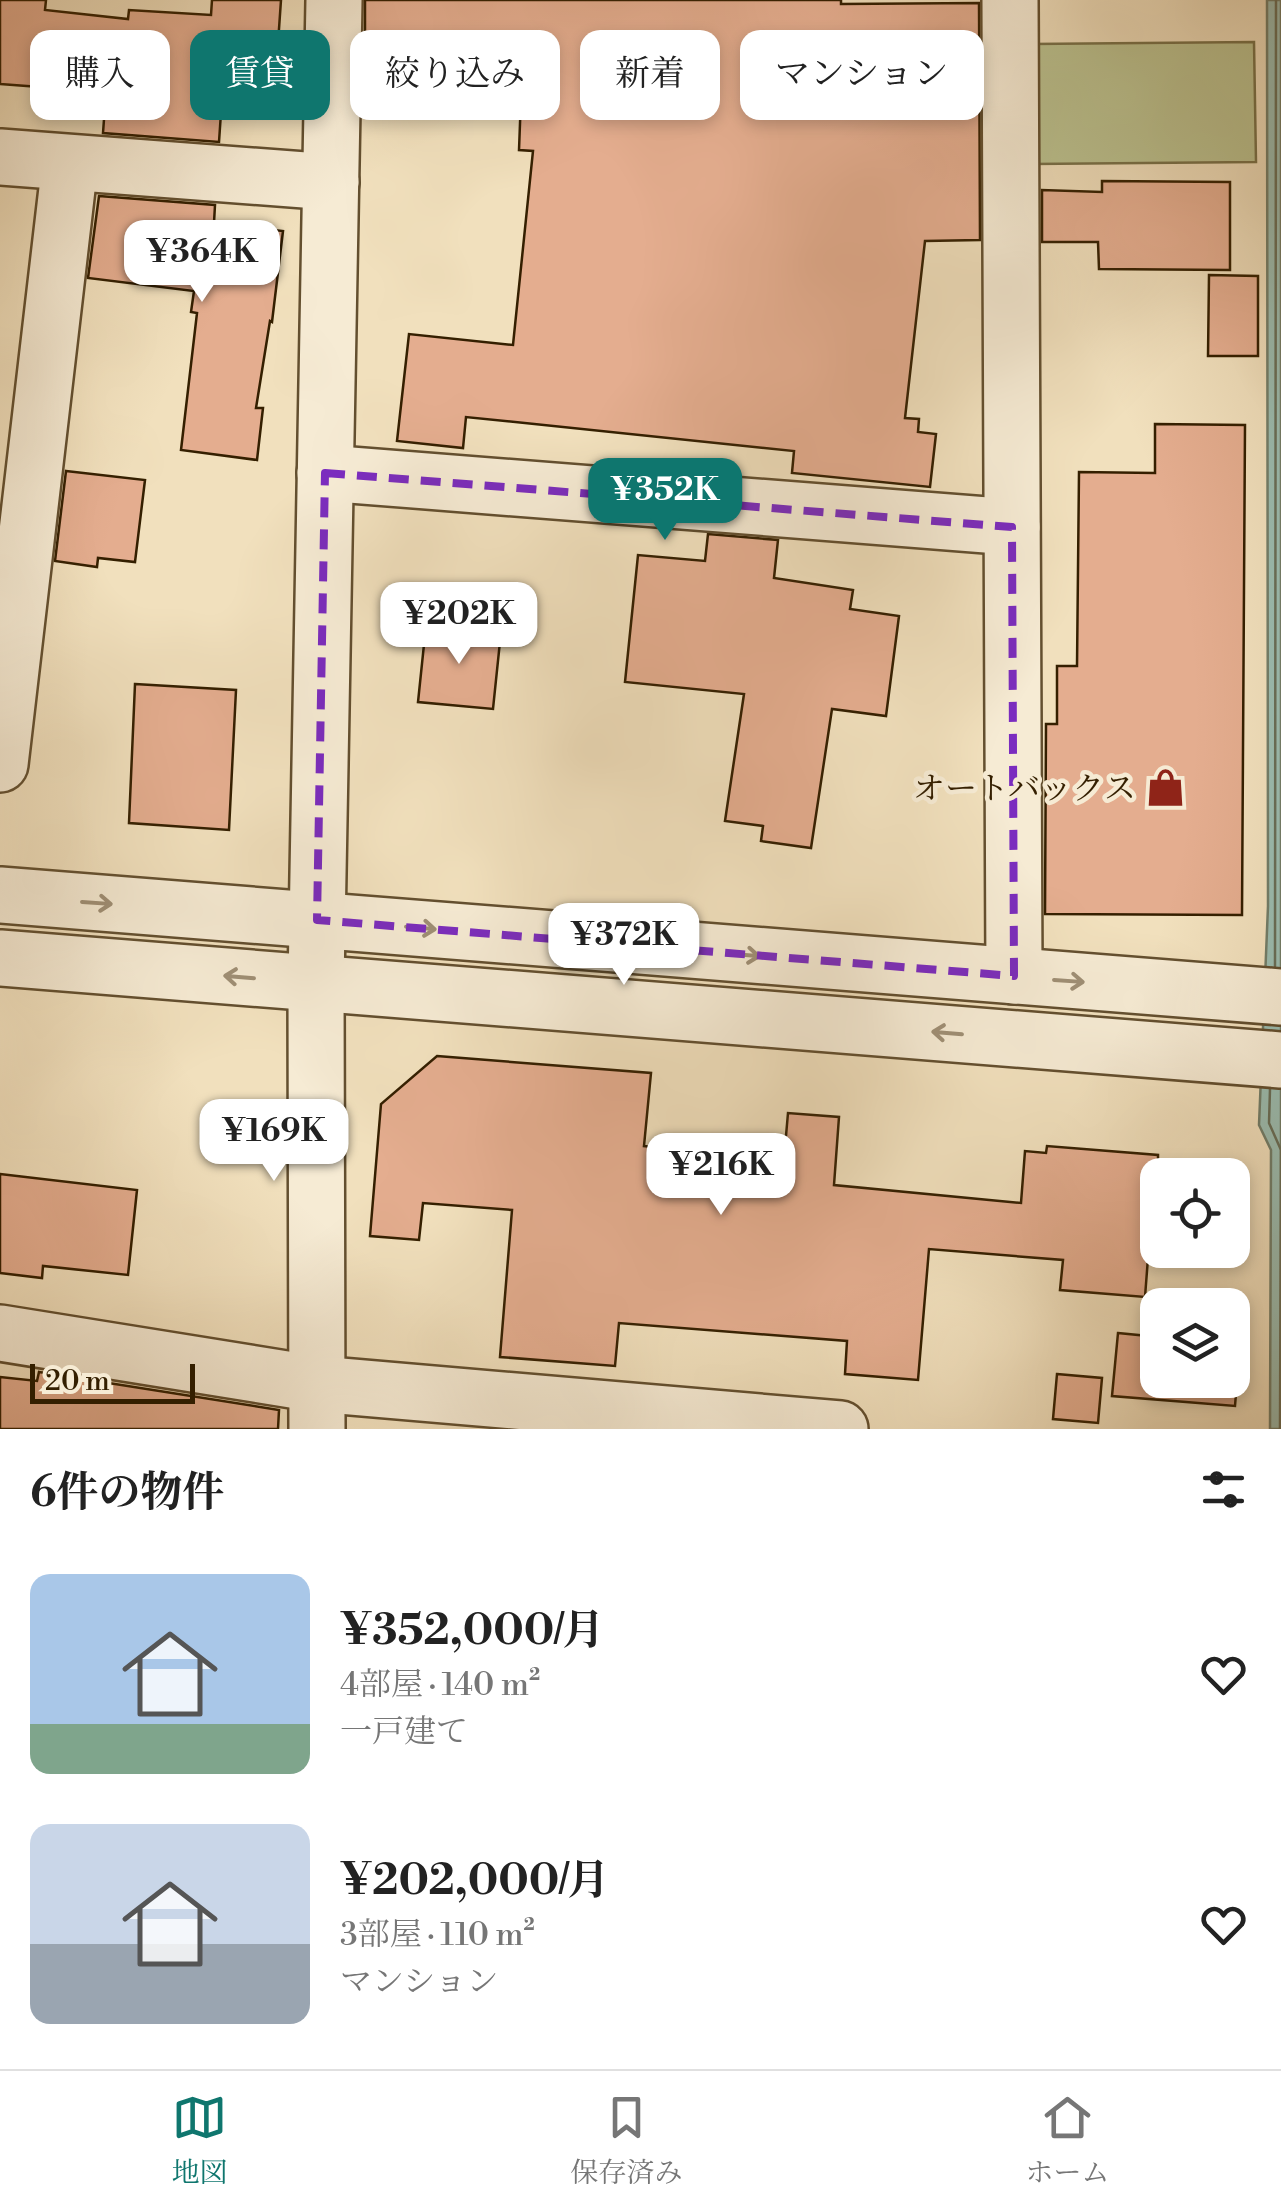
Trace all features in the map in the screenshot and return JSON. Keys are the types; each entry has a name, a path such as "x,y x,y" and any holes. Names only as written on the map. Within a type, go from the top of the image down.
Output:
{"street":[{"path":"317,1407 316,984 334,0"},
{"path":"1010,0 1014,976"},
{"path":"0,158 331,182"},
{"path":"0,764 18,465 70,163"},
{"path":"325,473 1012,528"},
{"path":"0,895 1268,996"},
{"path":"0,958 1267,1059"},
{"path":"0,1333 317,1407 840,1429"}],"highlighted area":[{"path":"325,473 1012,527 1014,976 317,920"}],"green space":[{"path":"1254,42 1256,162 1033,164 1032,44"}],"water":[{"path":"1267,0 1281,0 1281,1429 1270,1429 1271,1150 1259,1125 1268,906"}],"building":[{"path":"0,0 46,0 45,10 128,19 129,10 211,15 212,0 281,0 279,30 190,30 190,120 220,120 219,142 103,133 104,120 170,120 170,30 30,30 30,86 0,84"},
{"path":"365,0 979,3 979,30 740,30 740,120 979,120 980,240 925,241 905,418 919,419 918,432 936,434 930,487 792,473 794,451 466,417 463,448 397,441 409,334 513,345 533,151 519,150 520,120 560,120 560,30 365,30"},
{"path":"1102,181 1230,182 1230,270 1099,269 1098,242 1042,242 1042,190 1102,192"},
{"path":"99,196 215,205 214,223 283,231 256,408 263,408 257,460 181,450 197,313 191,312 194,291 88,278"},
{"path":"1209,275 1258,276 1258,356 1208,356"},
{"path":"1155,424 1245,425 1242,915 1045,914 1046,724 1057,724 1057,666 1077,666 1079,472 1155,473"},
{"path":"66,471 145,480 135,562 98,558 97,567 55,561"},
{"path":"708,534 778,540 774,578 853,590 850,609 899,616 886,716 832,709 811,848 761,841 763,826 725,821 744,694 625,682 638,555 705,561"},
{"path":"426,625 501,632 493,709 418,702"},
{"path":"135,684 236,690 229,830 129,823"},
{"path":"437,1056 651,1073 644,1146 701,1151 699,1163 783,1170 788,1113 839,1117 834,1185 1021,1203 1025,1151 1046,1153 1047,1146 1158,1155 1140,1158 1140,1268 1147,1268 1146,1288 1140,1288 1140,1297 1060,1290 1063,1260 929,1249 918,1380 845,1374 847,1341 619,1323 615,1366 500,1357 512,1210 423,1203 419,1240 370,1236 381,1104"},
{"path":"0,1174 137,1190 128,1275 43,1266 42,1278 0,1273"},
{"path":"1118,1333 1140,1335 1140,1398 1236,1398 1235,1406 1112,1396"},
{"path":"39,1372 279,1410 278,1429 0,1429 0,1377 37,1381"},
{"path":"1057,1374 1102,1378 1098,1423 1053,1419"}],"place":[{"name":"オートバックス","path":"1166,788"}]}
